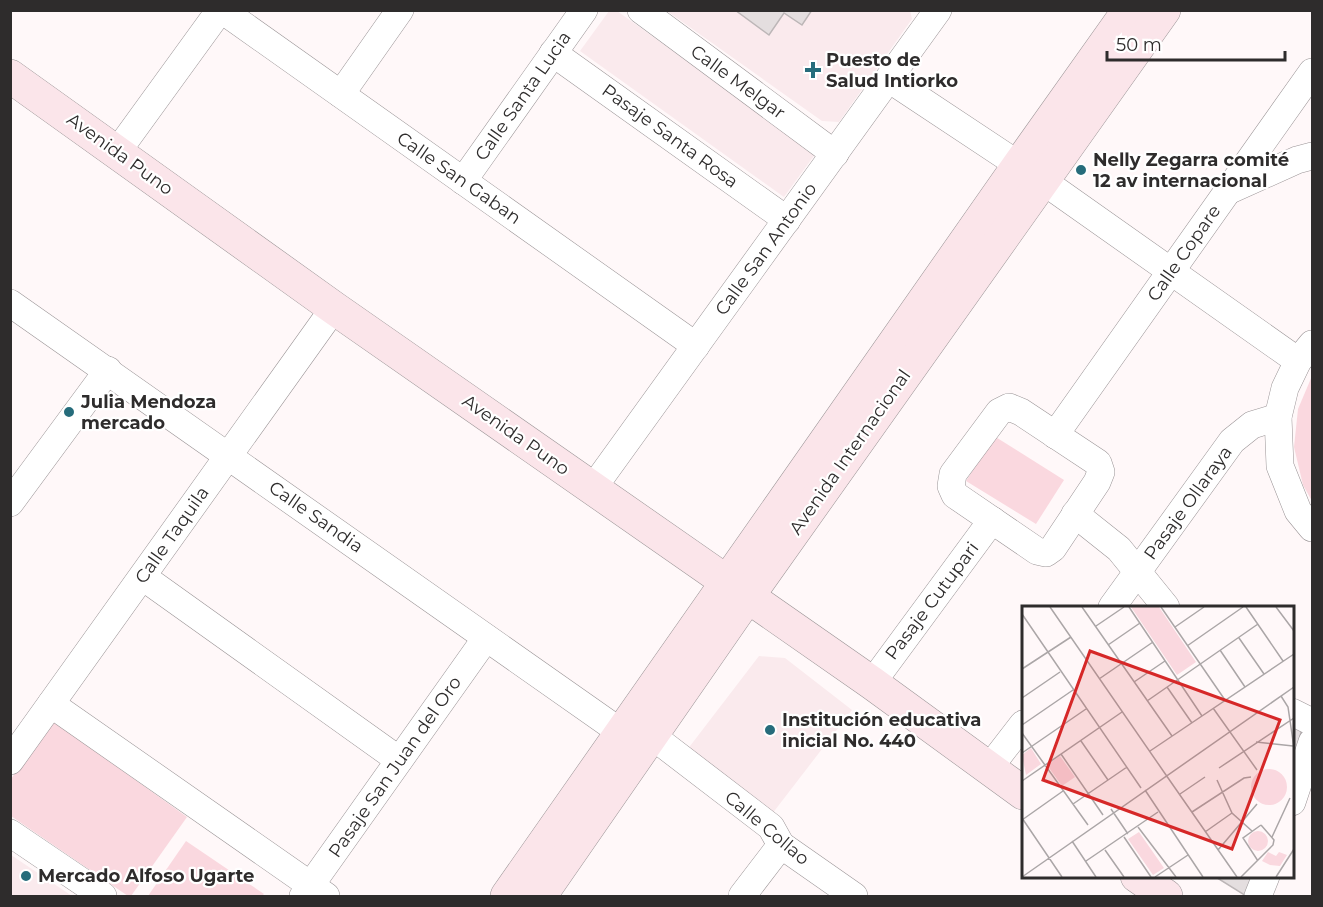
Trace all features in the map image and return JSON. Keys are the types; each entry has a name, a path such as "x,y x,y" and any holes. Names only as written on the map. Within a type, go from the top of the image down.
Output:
{"main road":[{"name":"Avenida Internacional","path":"1031,173 1129,10"},
{"name":"Avenida Internacional","path":"507,897 637,734 1031,173 1164,10"},
{"name":"Avenida Puno","path":"10,76 334,308 872,682 1022,792"},
{"name":"Avenida Internacional","path":"540,897 637,734"},
{"path":"1138,877 1166,897"}],"street":[{"name":"Calle San Gaban","path":"221,10 696,346"},
{"path":"117,152 221,10"},
{"path":"341,94 400,10"},
{"name":"Calle Santa Lucia","path":"463,181 584,10"},
{"name":"Calle Melgar","path":"641,10 835,153"},
{"name":"Calle San Antonio","path":"593,488 938,10"},
{"name":"Pasaje Santa Rosa","path":"554,53 787,220"},
{"name":"Calle Copare","path":"1055,435 1312,72"},
{"path":"889,79 1031,173 1172,271 1305,352 1285,388 1278,417 1280,466 1298,511 1312,528"},
{"path":"1228,191 1297,160 1312,156"},
{"name":"Calle Sandia","path":"10,303 486,638 637,734"},
{"name":"Calle Taquila","path":"10,761 334,308"},
{"path":"10,503 108,370"},
{"path":"1009,407 1021,412 1055,435 1098,463 1101,472 1097,482 1053,548 1046,553 1037,550 956,495 951,486 953,474 999,412 1009,407"},
{"name":"Pasaje Ollaraya","path":"1113,606 1232,441 1252,425 1278,417"},
{"path":"1076,514 1119,549 1165,606"},
{"name":"Pasaje Cutupari","path":"872,682 993,520"},
{"path":"142,577 399,760"},
{"name":"Pasaje San Juan del Oro","path":"313,893 399,760 486,638"},
{"path":"51,704 313,893"},
{"path":"1293,713 1312,723"},
{"path":"989,768 1022,725"},
{"name":"Calle Collao","path":"637,734 771,827 781,845 855,897"},
{"path":"1293,799 1312,742"},
{"path":"10,833 103,897"},
{"path":"742,897 781,845"},
{"path":"1258,897 1266,877"}],"shaded area":[{"name":"Puesto de Salud Intiorko","path":"910,10 912,19 839,122 822,121 667,11"},
{"path":"609,11 617,11 816,153 784,197 580,51"},
{"path":"1312,376 1312,501 1303,485 1294,447 1298,409"},
{"path":"994,436 1064,480 1036,524 966,481"},
{"name":"Institución educativa inicial No. 440","path":"759,656 785,658 852,710 772,814 687,750"},
{"path":"52,720 187,817 131,896 11,816 11,779"},
{"path":"186,841 264,894 262,896 148,896"},
{"name":"Mercado Alfoso Ugarte","path":"11,855 72,896 11,896"}],"building":[{"path":"735,10 812,10 802,25 784,13 769,35"},
{"path":"1293,723 1302,728 1296,754 1293,752"},
{"path":"1216,877 1254,877 1246,896"}],"place":[{"name":"Puesto de Salud Intiorko","path":"813,70"},
{"name":"Nelly Zegarra comité 12 av internacional","path":"1081,170"},
{"name":"Julia Mendoza mercado","path":"69,412"},
{"name":"Institución educativa inicial No. 440","path":"770,730"},
{"name":"Mercado Alfoso Ugarte","path":"26,876"}]}
